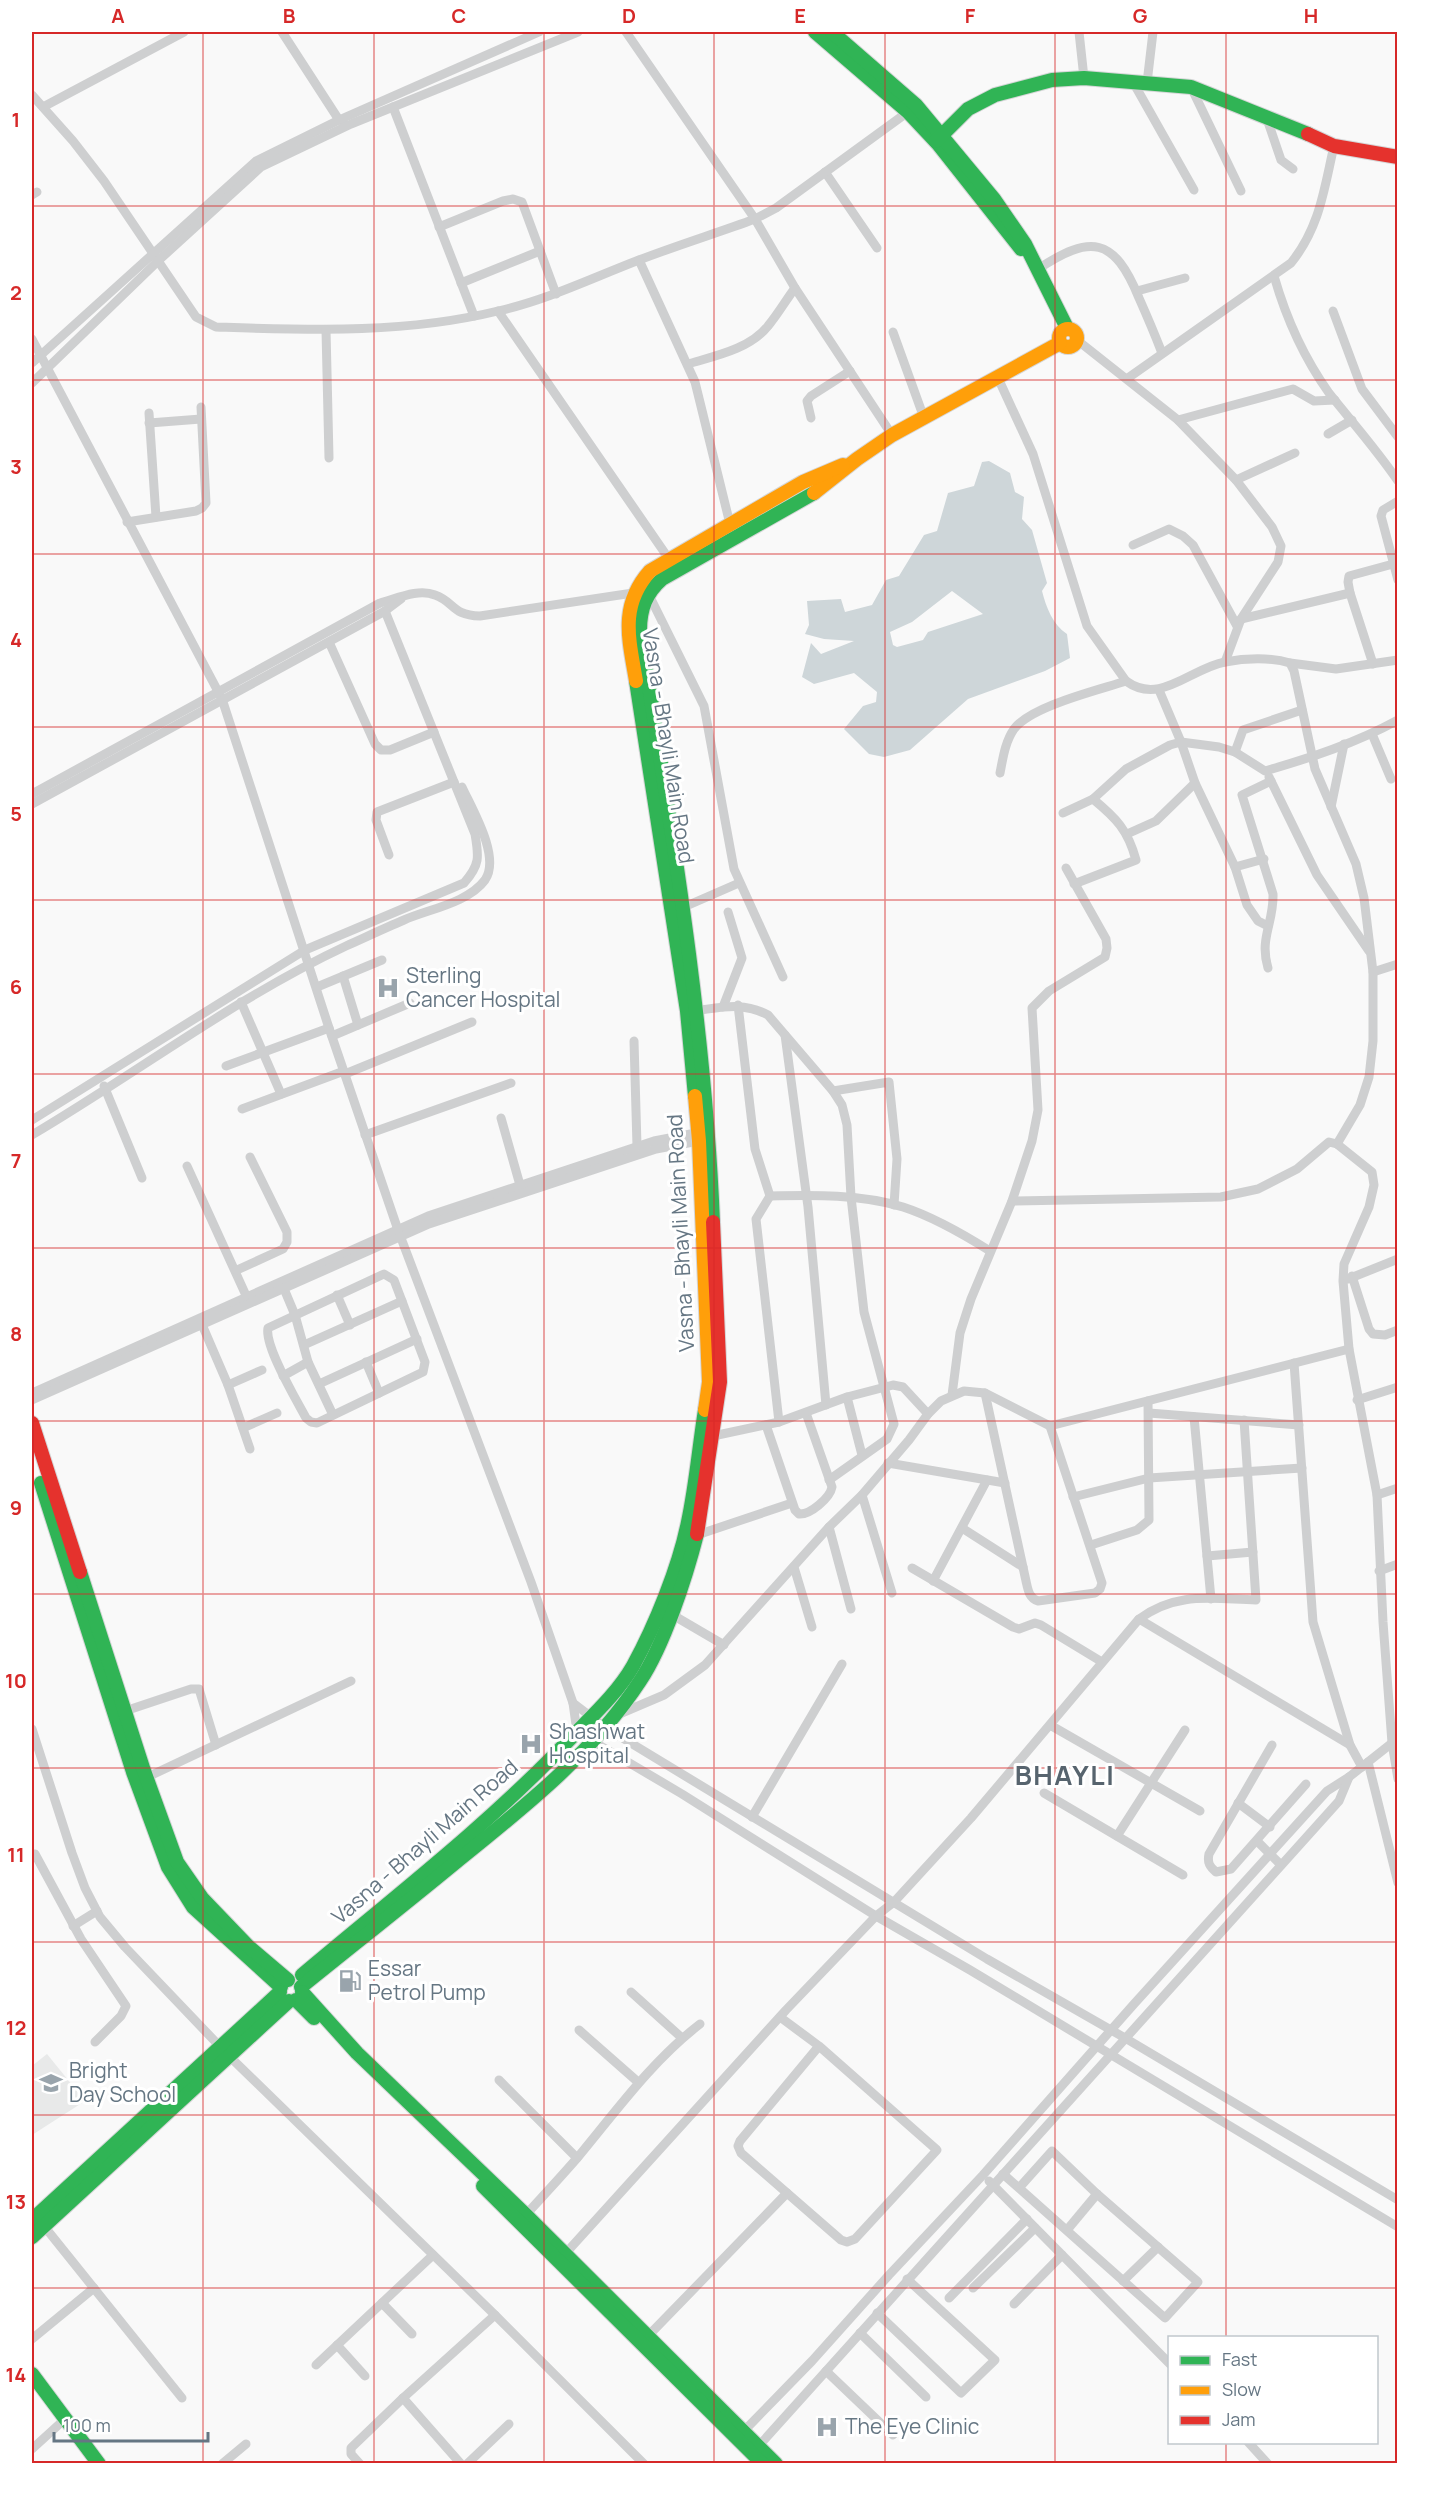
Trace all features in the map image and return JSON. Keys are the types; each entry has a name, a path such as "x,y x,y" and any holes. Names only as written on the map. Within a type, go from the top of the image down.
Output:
{"main road":[{"path":"815,32 912,109"},
{"path":"832,32 912,109 1015,227 1037,266 1066,328 1075,332 1077,340 1071,347 1065,347 1060,343 1059,334 1066,328"},
{"path":"939,138 968,109 995,95 1043,82 1084,78 1191,87 1334,146 1398,157"},
{"name":"Vasna - Bhayli Main Road","path":"292,1990 398,1912 522,1809 606,1728 641,1680 657,1648 689,1565 697,1535 720,1382 704,1136 684,907 640,630 639,613 648,593 662,579 817,492 857,459 892,435 1060,343"},
{"name":"Vasna - Bhayli Main Road","path":"692,1011 628,632 628,611 633,593 650,571 669,559 803,482 857,459"},
{"name":"Vasna - Bhayli Main Road","path":"32,2237 38,2223 292,1990 485,1822 591,1718 621,1682 643,1645 665,1594 688,1523 709,1382 704,1136"},
{"path":"32,1423 125,1711 141,1780"},
{"path":"32,1452 141,1780 177,1862 190,1883 249,1947 740,2435 755,2449 776,2463"},
{"path":"522,2218 565,2253 740,2435"},
{"path":"32,2374 91,2463"},
{"path":"32,2387 99,2463"},
{"path":"755,2449 763,2463"}],"street":[{"path":"44,107 184,32"},
{"path":"282,32 339,120 351,124"},
{"path":"32,363 256,161 339,120 539,32"},
{"path":"32,383 158,261 261,167 351,124 578,32"},
{"path":"626,32 756,219 795,288 892,435"},
{"path":"1079,32 1084,78"},
{"path":"1153,32 1140,82 1194,190"},
{"path":"1191,87 1241,191"},
{"path":"32,95 104,181 196,317 216,327 326,330 375,330 498,311 556,294 639,260 756,219 776,208 912,109"},
{"path":"393,107 474,316"},
{"path":"1266,116 1281,160 1293,168"},
{"path":"1128,378 1291,262 1305,246 1313,231 1334,146"},
{"path":"825,172 877,248"},
{"path":"440,227 513,199 522,202 556,294"},
{"path":"1037,266 1071,250 1091,246 1107,250 1119,258 1130,274 1162,353"},
{"path":"461,283 540,251"},
{"path":"639,260 698,390 730,524"},
{"path":"1274,276 1296,336 1310,364 1398,481"},
{"path":"1137,291 1185,278"},
{"path":"688,364 719,355 752,341 767,328 795,288"},
{"path":"498,311 669,559"},
{"path":"1333,311 1362,389 1398,437"},
{"path":"326,330 329,458"},
{"path":"893,332 924,418"},
{"path":"32,339 220,695 365,1135 531,1582 573,1703 577,1732 682,1794 876,1916 1398,2227"},
{"path":"1077,340 1128,378 1178,420 1236,480 1272,527 1281,546 1274,570 1239,622 1225,662"},
{"path":"811,418 807,401 850,371"},
{"path":"998,378 1033,454 1087,626 1126,681 1135,687 1159,690 1225,662 1259,659 1336,669 1398,660"},
{"path":"1178,420 1293,389 1314,401 1335,400"},
{"path":"127,522 196,511 206,503 201,406"},
{"path":"156,517 149,418 201,419"},
{"path":"1328,434 1352,420"},
{"path":"1236,480 1294,453"},
{"path":"1398,501 1383,510 1381,516 1398,580"},
{"path":"1133,545 1168,529 1184,536 1193,545 1239,622"},
{"path":"1373,664 1347,582 1349,576 1393,564"},
{"path":"32,804 380,603 422,592 436,595 455,610 468,615 480,616 633,593 648,593 704,706 734,869 783,976"},
{"path":"1239,622 1350,592"},
{"path":"32,794 220,695 329,642 385,611 405,596"},
{"path":"32,1120 305,950 464,883 471,875 478,864 475,834 385,611"},
{"path":"329,642 375,744 381,750 390,750 434,732"},
{"path":"1290,663 1312,757 1356,864 1364,898 1373,972 1373,1041 1369,1077 1360,1105 1337,1144"},
{"path":"1000,773 1006,743 1023,720 1050,706 1126,681"},
{"path":"1159,690 1195,783 1235,867 1247,905 1258,921 1268,926"},
{"path":"32,1135 241,1002 309,963 405,919 460,898 479,887 486,878 490,865 487,846 481,827 424,709"},
{"path":"1235,752 1242,730 1302,710"},
{"path":"1265,771 1312,757 1372,734 1398,720"},
{"path":"1372,734 1391,780"},
{"path":"1063,813 1093,799 1126,769 1170,745 1181,742 1219,747 1235,752 1265,771 1317,875 1371,953"},
{"path":"1331,807 1344,744"},
{"path":"1268,968 1264,954 1274,906 1273,894 1264,859 1242,795 1271,781"},
{"path":"389,855 376,820 377,812 453,782"},
{"path":"1127,834 1156,821 1195,783"},
{"path":"1074,884 1136,860 1132,842 1118,820 1093,799"},
{"path":"1235,867 1264,859"},
{"path":"952,1395 960,1333 990,1251 1012,1201 1032,1141 1038,1110 1032,1008 1049,991 1105,957 1107,948 1106,939 1066,868"},
{"path":"684,907 739,883"},
{"path":"723,1006 742,958 728,912"},
{"path":"317,987 382,960"},
{"path":"1373,972 1398,964"},
{"path":"343,976 358,1025"},
{"path":"241,1002 281,1094"},
{"path":"226,1066 358,1025 410,1003"},
{"path":"692,1011 738,1005 756,1009 768,1016 833,1091 842,1105 847,1125 851,1197 864,1312 894,1424 887,1439 830,1480"},
{"path":"738,1005 754,1149 770,1196"},
{"path":"242,1109 344,1073 472,1022"},
{"path":"785,1034 806,1195 826,1406"},
{"path":"634,1041 637,1146"},
{"path":"101,1078 142,1178"},
{"path":"833,1091 889,1082 897,1159 894,1205"},
{"path":"365,1135 511,1083"},
{"path":"501,1118 520,1185"},
{"path":"400,1234 428,1216 637,1146 654,1141 704,1136"},
{"path":"32,1393 400,1234 656,1149 704,1136"},
{"path":"1012,1201 1221,1197 1258,1189 1297,1169 1329,1142 1337,1144 1372,1172 1374,1185 1369,1207 1344,1264 1343,1281 1349,1349 1357,1400 1377,1495 1379,1571 1394,1722 1392,1743 1398,1779"},
{"path":"237,1270 283,1249 287,1242 287,1232 250,1157"},
{"path":"187,1166 249,1300"},
{"path":"770,1196 851,1197 902,1206 952,1228 990,1251"},
{"path":"770,1196 756,1219 779,1422"},
{"path":"1343,1281 1398,1259"},
{"path":"384,1274 394,1280 425,1362 423,1372 317,1423 311,1422 306,1418 283,1376 267,1331 295,1314 337,1295 384,1274"},
{"path":"1352,1276 1369,1329 1373,1334 1385,1335 1398,1330"},
{"path":"282,1285 295,1314 308,1362 333,1415"},
{"path":"337,1295 350,1325"},
{"path":"304,1346 402,1301"},
{"path":"201,1321 228,1385 250,1449"},
{"path":"32,1400 201,1321"},
{"path":"318,1384 417,1339"},
{"path":"615,1716 671,1691 705,1665 829,1527 862,1495 928,1414 952,1395 964,1391 985,1393 1050,1426 1349,1349"},
{"path":"283,1376 308,1362"},
{"path":"366,1362 379,1393"},
{"path":"1294,1363 1313,1622 1350,1745 1365,1765 1398,1883"},
{"path":"228,1385 261,1370"},
{"path":"713,1436 779,1422 847,1397 893,1385 903,1387 928,1414"},
{"path":"1357,1400 1398,1387"},
{"path":"985,1393 1023,1567 1033,1599 1038,1601 1095,1593 1100,1589 1102,1583 1050,1426"},
{"path":"847,1397 862,1455"},
{"path":"1091,1545 1145,1526 1149,1520 1148,1401"},
{"path":"243,1428 277,1413"},
{"path":"766,1425 792,1503 799,1514 807,1514 830,1494 832,1487 806,1413"},
{"path":"1149,1413 1299,1425"},
{"path":"1194,1417 1210,1599"},
{"path":"565,2253 780,2017 876,1916 894,1902 1001,1784 1139,1620 1154,1608 1189,1598 1256,1600 1244,1420"},
{"path":"888,1463 1005,1483"},
{"path":"1073,1497 1149,1478 1302,1468"},
{"path":"933,1581 987,1480"},
{"path":"1377,1495 1398,1488"},
{"path":"862,1495 892,1593"},
{"path":"697,1535 792,1503"},
{"path":"829,1527 851,1609"},
{"path":"962,1528 1023,1567"},
{"path":"1207,1556 1253,1552"},
{"path":"1379,1571 1398,1564"},
{"path":"794,1567 812,1627"},
{"path":"912,1569 1013,1627 1019,1629 1035,1623 1041,1625 1102,1662"},
{"path":"671,1614 724,1645"},
{"path":"1139,1620 1350,1745"},
{"path":"752,1817 842,1664"},
{"path":"141,1780 351,1681"},
{"path":"125,1711 191,1689 199,1689 216,1745"},
{"path":"573,1703 606,1728 752,1817 1057,2000 1398,2200"},
{"path":"1050,1725 1200,1811"},
{"path":"32,1729 85,1888 97,1911 125,1947 225,2052 495,2314 644,2463"},
{"path":"1117,1836 1185,1730"},
{"path":"740,2435 826,2346 983,2175 1096,2046 1328,1791 1392,1743"},
{"path":"1272,1745 1209,1854 1208,1861 1216,1872 1231,1869 1306,1784"},
{"path":"755,2449 1339,1801 1349,1777"},
{"path":"1044,1793 1183,1875"},
{"path":"1238,1803 1270,1827"},
{"path":"1257,1841 1281,1865"},
{"path":"32,1854 35,1854 74,1926 126,2006 121,2016 95,2042"},
{"path":"74,1926 97,1911"},
{"path":"631,1992 682,2038"},
{"path":"780,2017 819,2046 936,2150 855,2239 847,2242 841,2240 741,2153 738,2146 819,2046"},
{"path":"522,2218 577,2158 638,2082 682,2038 700,2024"},
{"path":"579,2030 638,2082"},
{"path":"499,2080 577,2158"},
{"path":"1003,2174 1165,2318 1198,2282 1097,2194 1052,2151 1019,2188"},
{"path":"983,2175 1168,2362"},
{"path":"648,2337 787,2193"},
{"path":"1067,2230 1097,2194"},
{"path":"949,2298 1027,2219"},
{"path":"38,2223 94,2288 182,2398"},
{"path":"974,2288 1035,2228"},
{"path":"1123,2281 1158,2247"},
{"path":"1014,2304 1062,2254"},
{"path":"316,2365 434,2255"},
{"path":"877,2313 962,2393 995,2360 907,2279"},
{"path":"32,2339 94,2288"},
{"path":"382,2303 412,2334"},
{"path":"360,2463 351,2454 351,2448 403,2397 495,2314"},
{"path":"860,2333 926,2397"},
{"path":"337,2345 365,2376"},
{"path":"826,2371 893,2435"},
{"path":"403,2397 461,2463"},
{"path":"32,2449 62,2421"},
{"path":"467,2463 509,2424"},
{"path":"222,2463 246,2444"},
{"path":"1250,2444 1268,2463"}],"shaded area":[{"path":"989,461 1010,473 1015,492 1024,497 1022,519 1032,530 1047,583 1042,591 1054,621 1067,634 1070,658 1045,671 968,699 910,750 884,757 869,754 844,729 863,706 876,702 877,692 854,673 814,684 802,677 811,643 821,654 854,641 824,639 805,634 809,625 807,601 841,599 845,612 872,605 886,580 899,576 924,535 937,531 948,493 974,486 982,462","holes":["952,591 983,614 928,632 923,640 897,647 893,645 890,632 912,622"]},
{"name":"Bright Day School","path":"47,2054 85,2101 32,2135 32,2066"}],"traffic: fast":[{"path":"815,32 908,112 938,144 1021,249"},
{"path":"832,32 916,105 994,199 1025,244 1067,328"},
{"path":"936,141 968,109 995,95 1052,80 1084,78 1191,87 1308,134"},
{"path":"713,1222 709,1147 695,999 675,851 640,630 641,615 648,596 662,579 814,493"},
{"path":"636,681 687,1011 695,1096"},
{"path":"302,1975 505,1803 594,1715 627,1676 658,1615 679,1558 691,1508 705,1410"},
{"path":"41,1483 133,1772 168,1867 193,1907 281,1987"},
{"path":"301,1987 531,1800 579,1756 601,1732 649,1666 666,1630 697,1534"},
{"path":"80,1572 143,1768 177,1862 202,1898 249,1947 288,1980"},
{"path":"32,2220 280,1992"},
{"path":"302,1992 357,2053 526,2215 776,2464"},
{"path":"296,2000 314,2018"},
{"path":"32,2237 289,2001"},
{"path":"483,2186 763,2464"},
{"path":"32,2374 99,2464"}],"traffic: slow":[{"path":"1064,329 1072,329 1077,334 1077,338 1075,345 1064,347 1059,342 1059,334 1064,329"},
{"path":"814,493 892,435 1060,343"},
{"path":"636,681 629,637 630,610 640,584 650,571 803,482 843,465"},
{"path":"695,1096 709,1382 705,1410"}],"traffic: jam":[{"path":"1308,134 1334,146 1398,157"},
{"path":"697,1534 720,1382 713,1222"},
{"path":"32,1423 80,1572"}],"place":[{"name":"Sterling Cancer Hospital","path":"388,988"},
{"name":"Shashwat Hospital","path":"531,1744"},
{"name":"Essar Petrol Pump","path":"350,1981"},
{"name":"Bright Day School","path":"51,2083"},
{"name":"The Eye Clinic","path":"827,2427"}],"district":[{"name":"BHAYLI","path":"1065,1776"}]}
